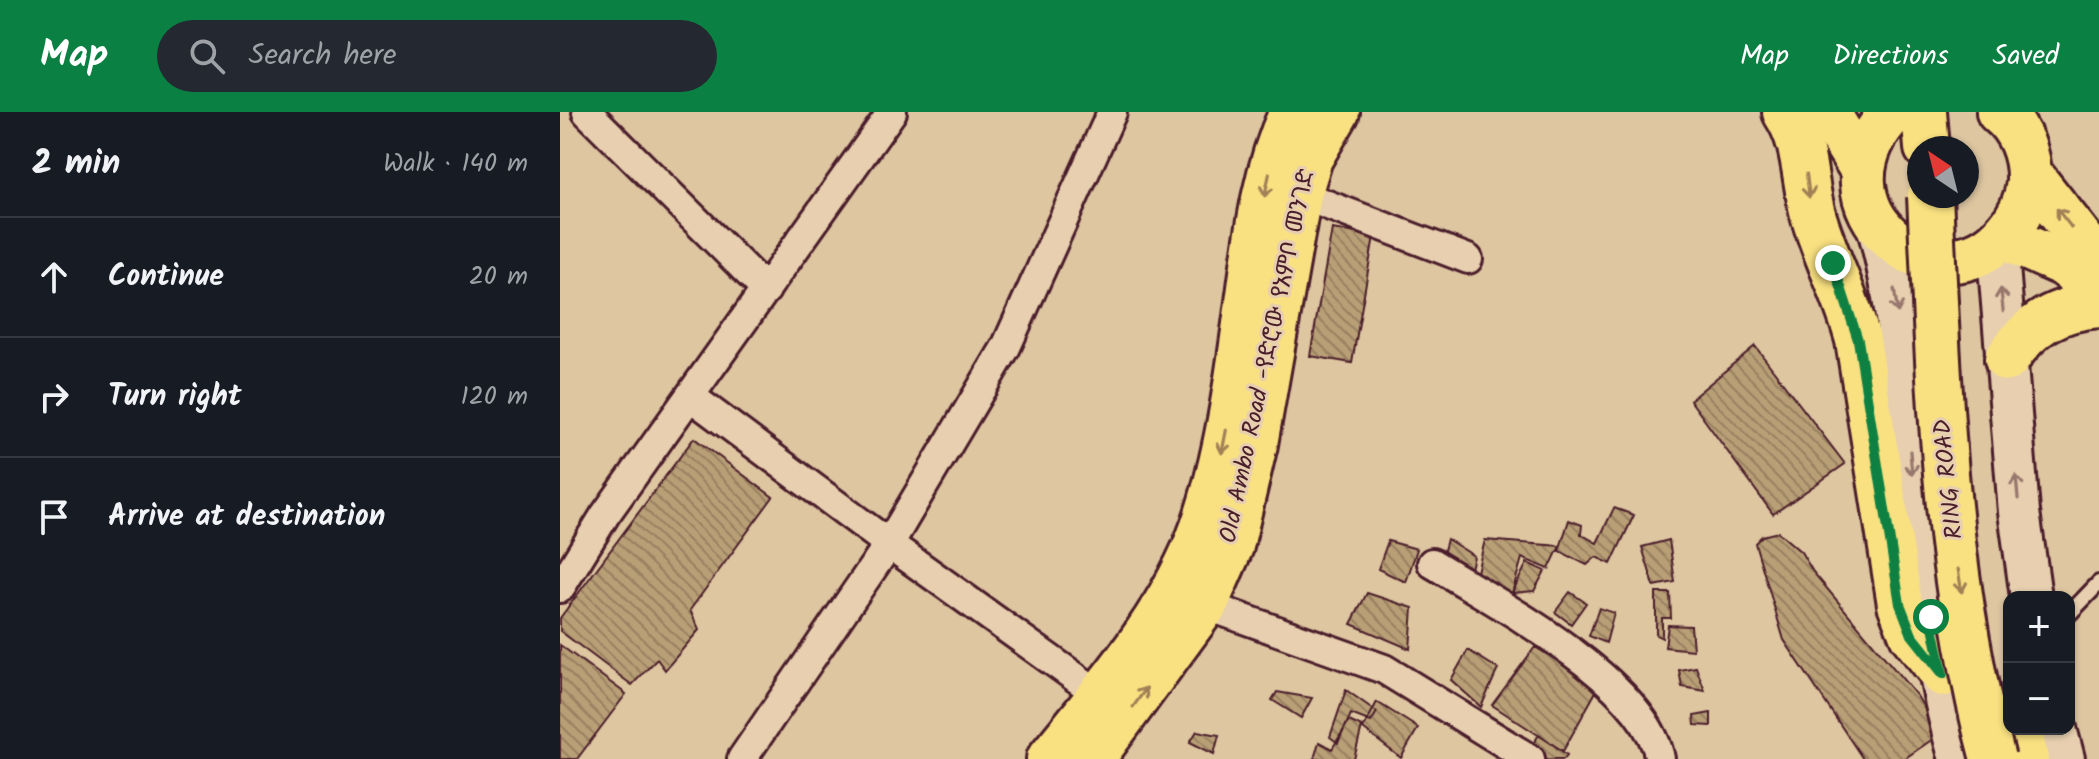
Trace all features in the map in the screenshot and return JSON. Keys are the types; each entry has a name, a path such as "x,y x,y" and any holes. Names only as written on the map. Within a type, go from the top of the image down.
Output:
{"main road":[{"name":"Old Ambo Road -የድሮው የአምቦ መንገድ","path":"1049,759 1100,695 1167,601 1203,526 1240,362 1267,180 1292,112"},
{"name":"Old Ambo Road -የድሮው የአምቦ መንገድ","path":"1092,759 1205,605 1231,546 1244,496 1299,194 1310,158 1337,112"},
{"path":"1785,112 1800,142 1815,221 1848,302 1858,340 1900,604 1912,635 1943,674"},
{"path":"1827,112 1862,169"},
{"path":"1892,112 1877,128 1867,148 1862,169 1863,189 1892,279 1900,325 1917,532 1943,674 1965,757"},
{"path":"1924,112 1926,136"},
{"path":"1954,112 1955,136"},
{"path":"1877,225 1906,250 1924,257 1962,258 2000,240 2023,208 2029,173 2022,142 2002,113"},
{"path":"2029,173 2099,262"},
{"name":"RING ROAD","path":"1931,208 1939,373 1954,536 1965,757"},
{"name":"RING ROAD","path":"1958,208 1978,497 2005,663"},
{"path":"2000,240 2064,264 2099,290"},
{"path":"2000,240 2019,512 2030,591"},
{"path":"2007,359 2039,322 2058,312 2099,305"},
{"path":"2020,735 2026,759"},
{"path":"2058,735 2064,759"}],"street":[{"path":"587,112 766,290"},
{"path":"560,588 605,515 892,112"},
{"path":"742,759 889,544 1006,347 1112,112"},
{"path":"1299,194 1468,259"},
{"path":"690,396 1100,695"},
{"path":"1432,563 1578,656 1644,718 1660,759"},
{"path":"1205,605 1384,669 1530,759"}],"lane":[{"path":"2075,608 2099,583"}],"building":[{"path":"1332,229 1374,236 1352,363 1310,356"},
{"path":"1755,346 1845,464 1773,514 1690,400"},
{"path":"694,438 773,497 690,610 699,630 665,670 657,659 632,685 560,631 560,618"},
{"path":"1614,508 1634,515 1611,564 1596,557 1587,565 1559,551 1569,520 1582,525 1581,534 1597,543"},
{"path":"1778,532 1801,552 1813,572 1917,696 1940,734 1904,759 1863,759 1784,640 1755,543 1762,536"},
{"path":"1447,539 1474,556 1471,569 1441,562"},
{"path":"1485,540 1560,546 1549,569 1522,558 1512,593 1475,580"},
{"path":"1669,540 1675,582 1654,586 1642,547"},
{"path":"1388,541 1417,549 1406,582 1378,569"},
{"path":"1527,563 1545,571 1534,591 1512,593"},
{"path":"1570,592 1586,603 1571,624 1555,612"},
{"path":"1367,593 1413,608 1410,649 1351,624"},
{"path":"1656,593 1670,593 1671,618 1662,618 1662,638 1656,635"},
{"path":"1599,608 1614,613 1606,643 1589,636"},
{"path":"1668,625 1691,626 1693,650 1665,647"},
{"path":"560,645 626,694 577,759 560,759"},
{"path":"1535,647 1599,686 1563,751 1492,705"},
{"path":"1468,650 1498,669 1481,707 1451,680"},
{"path":"1696,667 1705,691 1682,687 1679,670"},
{"path":"1346,690 1377,712 1371,722 1351,714 1338,743 1330,737"},
{"path":"1277,692 1312,698 1301,718 1272,700"},
{"path":"1377,702 1418,728 1401,758 1363,729"},
{"path":"1711,713 1711,726 1695,725 1694,716"},
{"path":"1349,721 1362,727 1354,759 1314,759 1319,742 1332,749"},
{"path":"1197,731 1219,735 1214,754 1190,742"},
{"path":"1539,734 1567,755 1564,759 1547,759 1531,749"}],"route":[{"path":"1833,263 1848,302 1869,395 1900,604 1912,635 1943,674 1931,617"}]}
